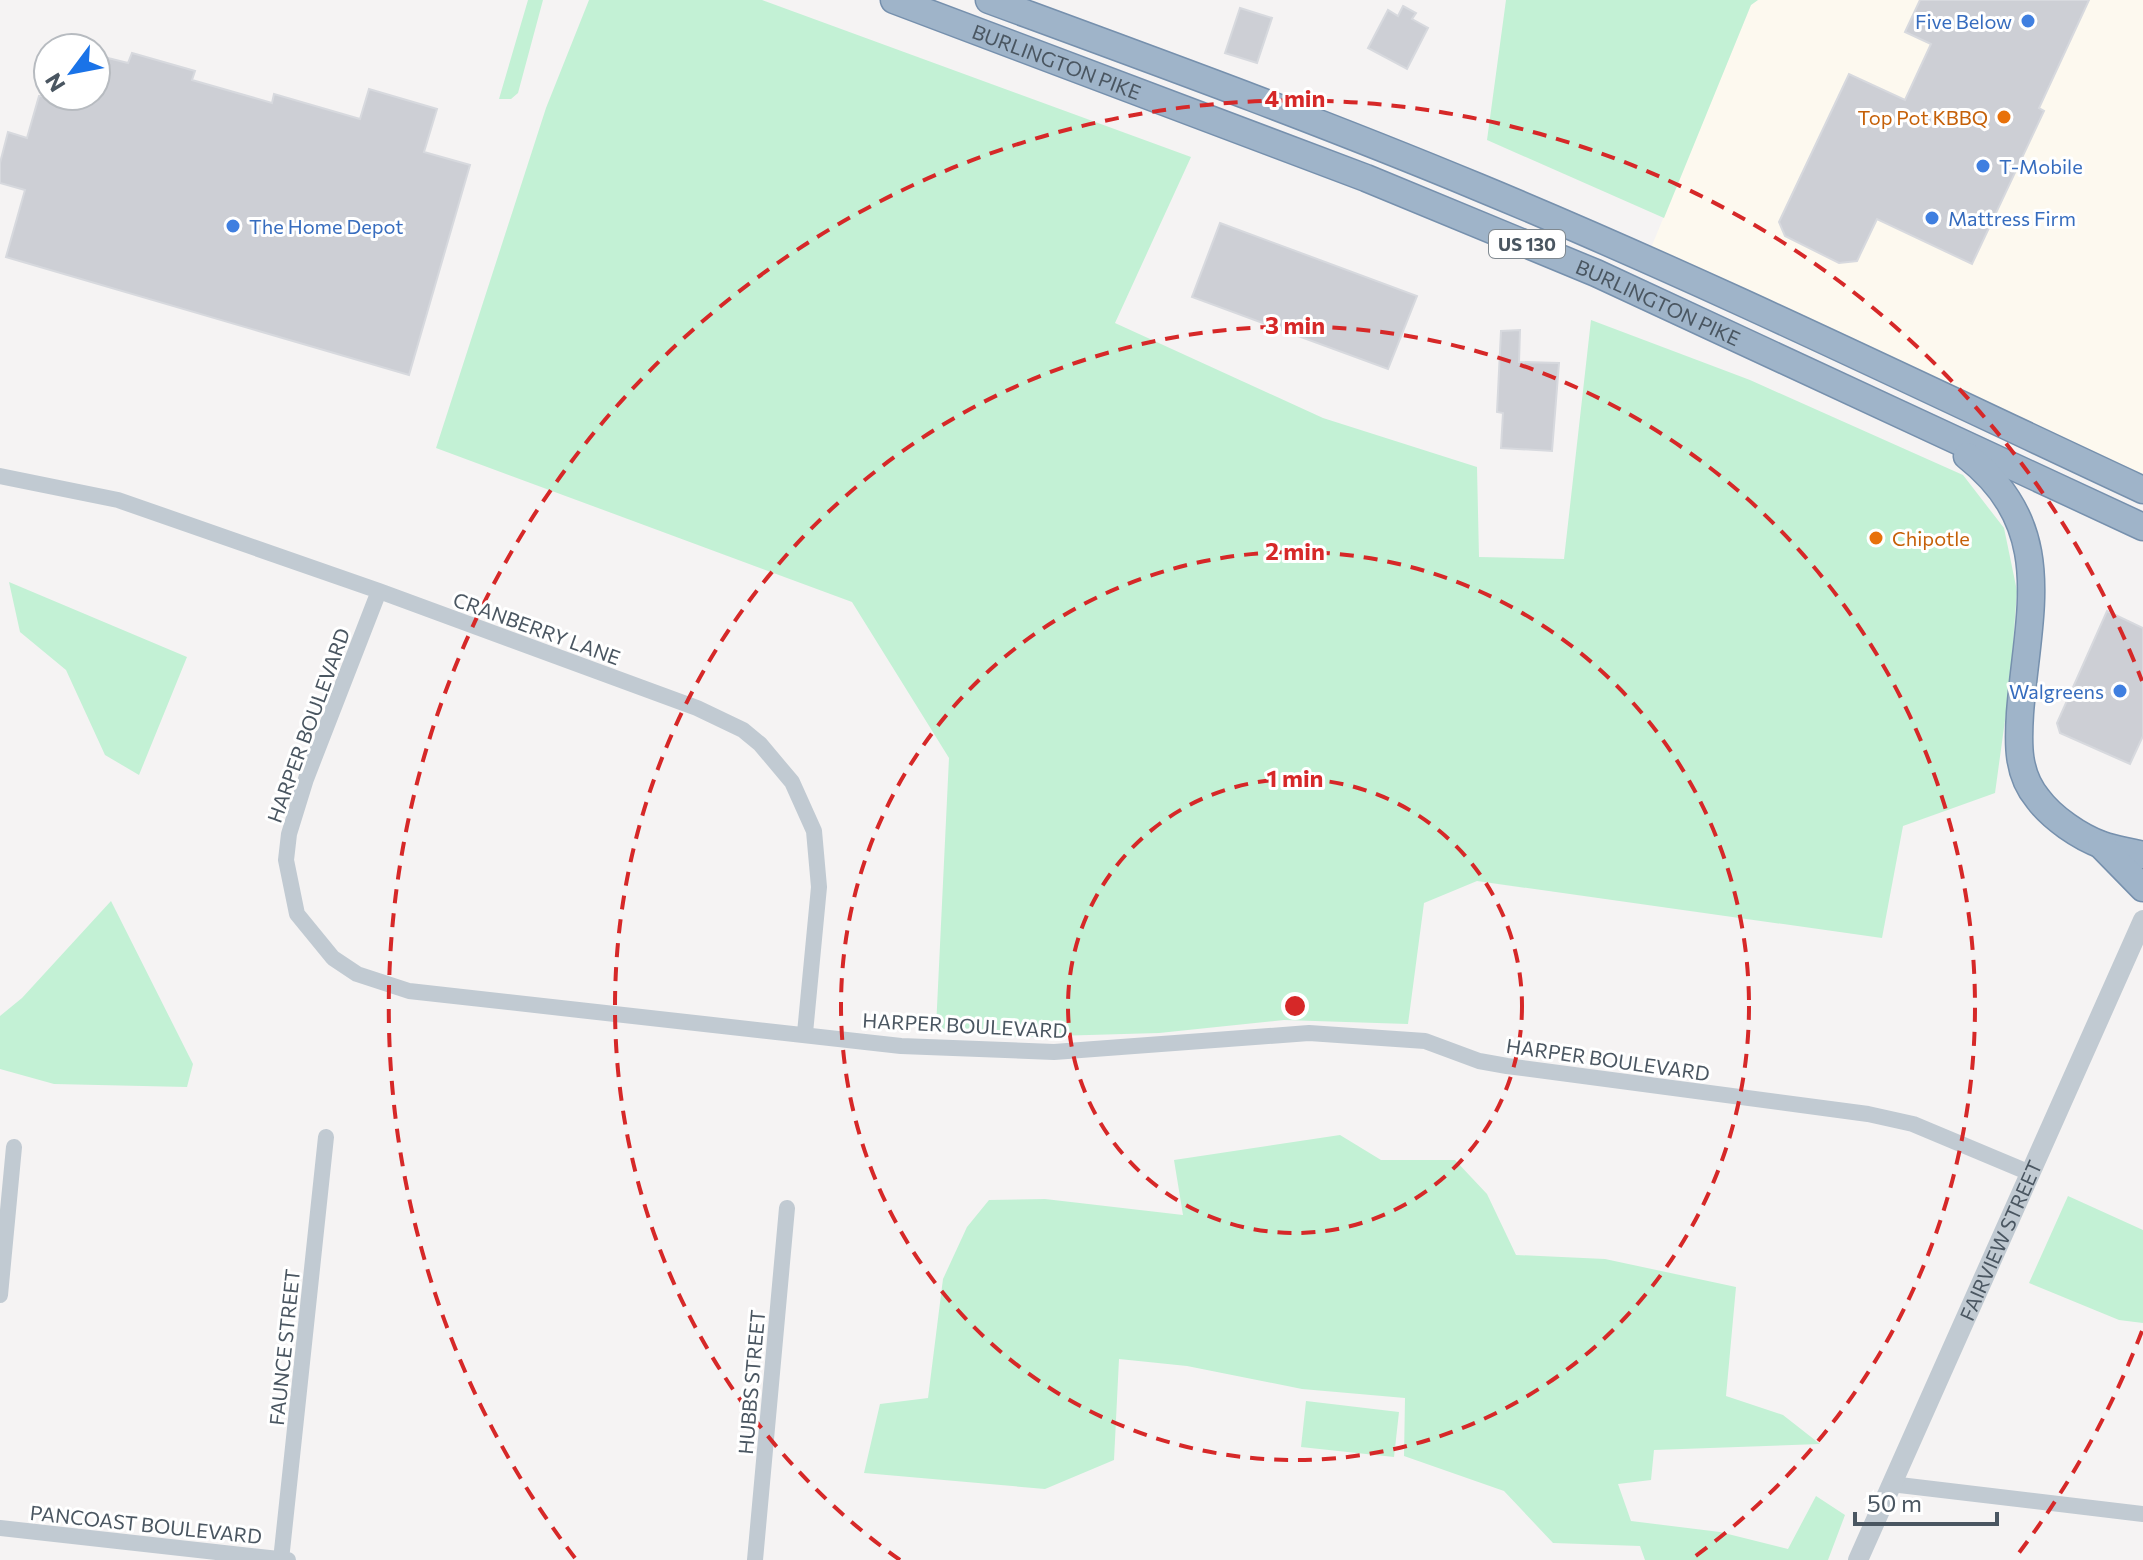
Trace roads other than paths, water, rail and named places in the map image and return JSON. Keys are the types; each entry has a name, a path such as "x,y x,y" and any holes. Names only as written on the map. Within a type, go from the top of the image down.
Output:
{"highway":[{"name":"BURLINGTON PIKE","path":"894,0 1366,178 1507,235 2143,527"},
{"name":"BURLINGTON PIKE","path":"989,0 1217,84 1477,186 1646,260 2143,490"},
{"path":"1933,429 1990,474 2012,501 2025,530 2032,562 2019,755 2025,781 2039,801 2060,820 2101,845 2143,888"},
{"path":"2101,845 2143,855"}],"street":[{"name":"CRANBERRY LANE","path":"0,476 118,500 379,591 697,708 743,730 760,744 792,782 814,831 819,887 805,1033"},
{"name":"HARPER BOULEVARD","path":"379,591 306,779 286,860 297,914 333,958 357,974 409,991 901,1046 1054,1052 1309,1033 1425,1041 1479,1061 1507,1066 1868,1114 1927,1129 2030,1173"},
{"name":"FAIRVIEW STREET","path":"1858,1560 2143,920"},
{"name":"FAUNCE STREET","path":"281,1560 326,1137"},
{"path":"0,1295 14,1147"},
{"name":"HUBBS STREET","path":"755,1560 787,1208"},
{"path":"1891,1484 2143,1514"},
{"name":"PANCOAST BOULEVARD","path":"0,1528 288,1560"}],"place":[{"name":"Five Below","path":"2028,21"},
{"name":"Top Pot KBBQ","path":"2004,117"},
{"name":"T-Mobile","path":"1983,166"},
{"name":"Mattress Firm","path":"1932,218"},
{"name":"The Home Depot","path":"233,226"},
{"name":"Chipotle","path":"1876,538"},
{"name":"Walgreens","path":"2120,691"}]}
